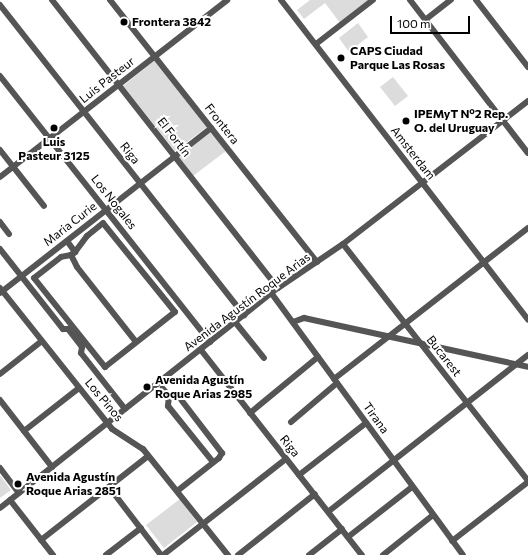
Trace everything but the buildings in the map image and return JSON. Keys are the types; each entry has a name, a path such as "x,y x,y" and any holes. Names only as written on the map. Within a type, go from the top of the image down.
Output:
{"street":[{"path":"0,4 4,0"},
{"name":"El Fortín","path":"52,0 278,288"},
{"name":"Frontera","path":"110,0 317,262"},
{"name":"Luis Pasteur","path":"0,177 227,0"},
{"name":"Amsterdam","path":"281,0 528,320"},
{"path":"316,44 373,0"},
{"path":"410,0 528,153"},
{"path":"425,20 451,0"},
{"path":"476,0 528,67"},
{"name":"Riga","path":"0,4 244,316"},
{"name":"Los Nogales","path":"0,76 210,342"},
{"name":"Avenida Agustín Roque Arias","path":"0,508 278,288 343,244 528,101"},
{"name":"Maria Curie","path":"1,291 211,128"},
{"path":"0,150 44,206"},
{"path":"0,222 9,234"},
{"path":"103,223 174,310 174,314 136,342 103,367 34,278 61,257 73,253 87,236 103,223"},
{"path":"291,422 336,381 389,337 528,228"},
{"path":"67,241 73,253 136,342"},
{"name":"Bucarest","path":"343,244 528,481"},
{"path":"0,249 63,329 68,329 82,347 81,353 125,409"},
{"name":"Los Pinos","path":"1,291 107,423 116,432 139,446 228,555"},
{"name":"Tirana","path":"272,294 462,555"},
{"path":"292,322 304,318 528,367"},
{"path":"235,322 264,358"},
{"path":"0,374 42,341"},
{"name":"Riga","path":"201,350 286,459 329,511 362,555"},
{"path":"329,511 528,355"},
{"path":"250,413 318,357"},
{"path":"158,383 169,396 179,397 221,450 222,456 177,491"},
{"path":"24,431 79,388"},
{"path":"169,396 168,406 213,462"},
{"path":"0,400 52,467"},
{"path":"299,475 366,423"},
{"path":"41,540 148,456"},
{"path":"109,487 162,555 286,459"},
{"path":"0,468 19,492"},
{"path":"452,541 528,481"},
{"path":"348,537 412,486"},
{"path":"238,555 315,494"},
{"path":"10,500 53,555"},
{"path":"383,555 434,515"},
{"path":"106,555 141,528"},
{"path":"309,555 342,529"}],"shaded area":[{"path":"310,0 370,0 340,23 325,3 304,19 297,10"},
{"path":"358,23 368,37 349,52 339,38"},
{"path":"154,61 207,127 175,151 123,86"},
{"path":"393,77 408,96 395,106 380,87"},
{"path":"211,131 226,151 193,176 178,157"},
{"path":"0,475 11,490 0,498"},
{"path":"180,499 197,522 164,548 146,525"}],"place":[{"name":"Frontera 3842","path":"124,22"},
{"name":"CAPS Ciudad Parque Las Rosas","path":"341,58"},
{"name":"IPEMyT Nº2 Rep. O. del Uruguay","path":"406,121"},
{"name":"Luis Pasteur 3125","path":"54,128"},
{"name":"Avenida Agustín Roque Arias 2985","path":"147,387"},
{"name":"Avenida Agustín Roque Arias 2851","path":"18,484"}]}
